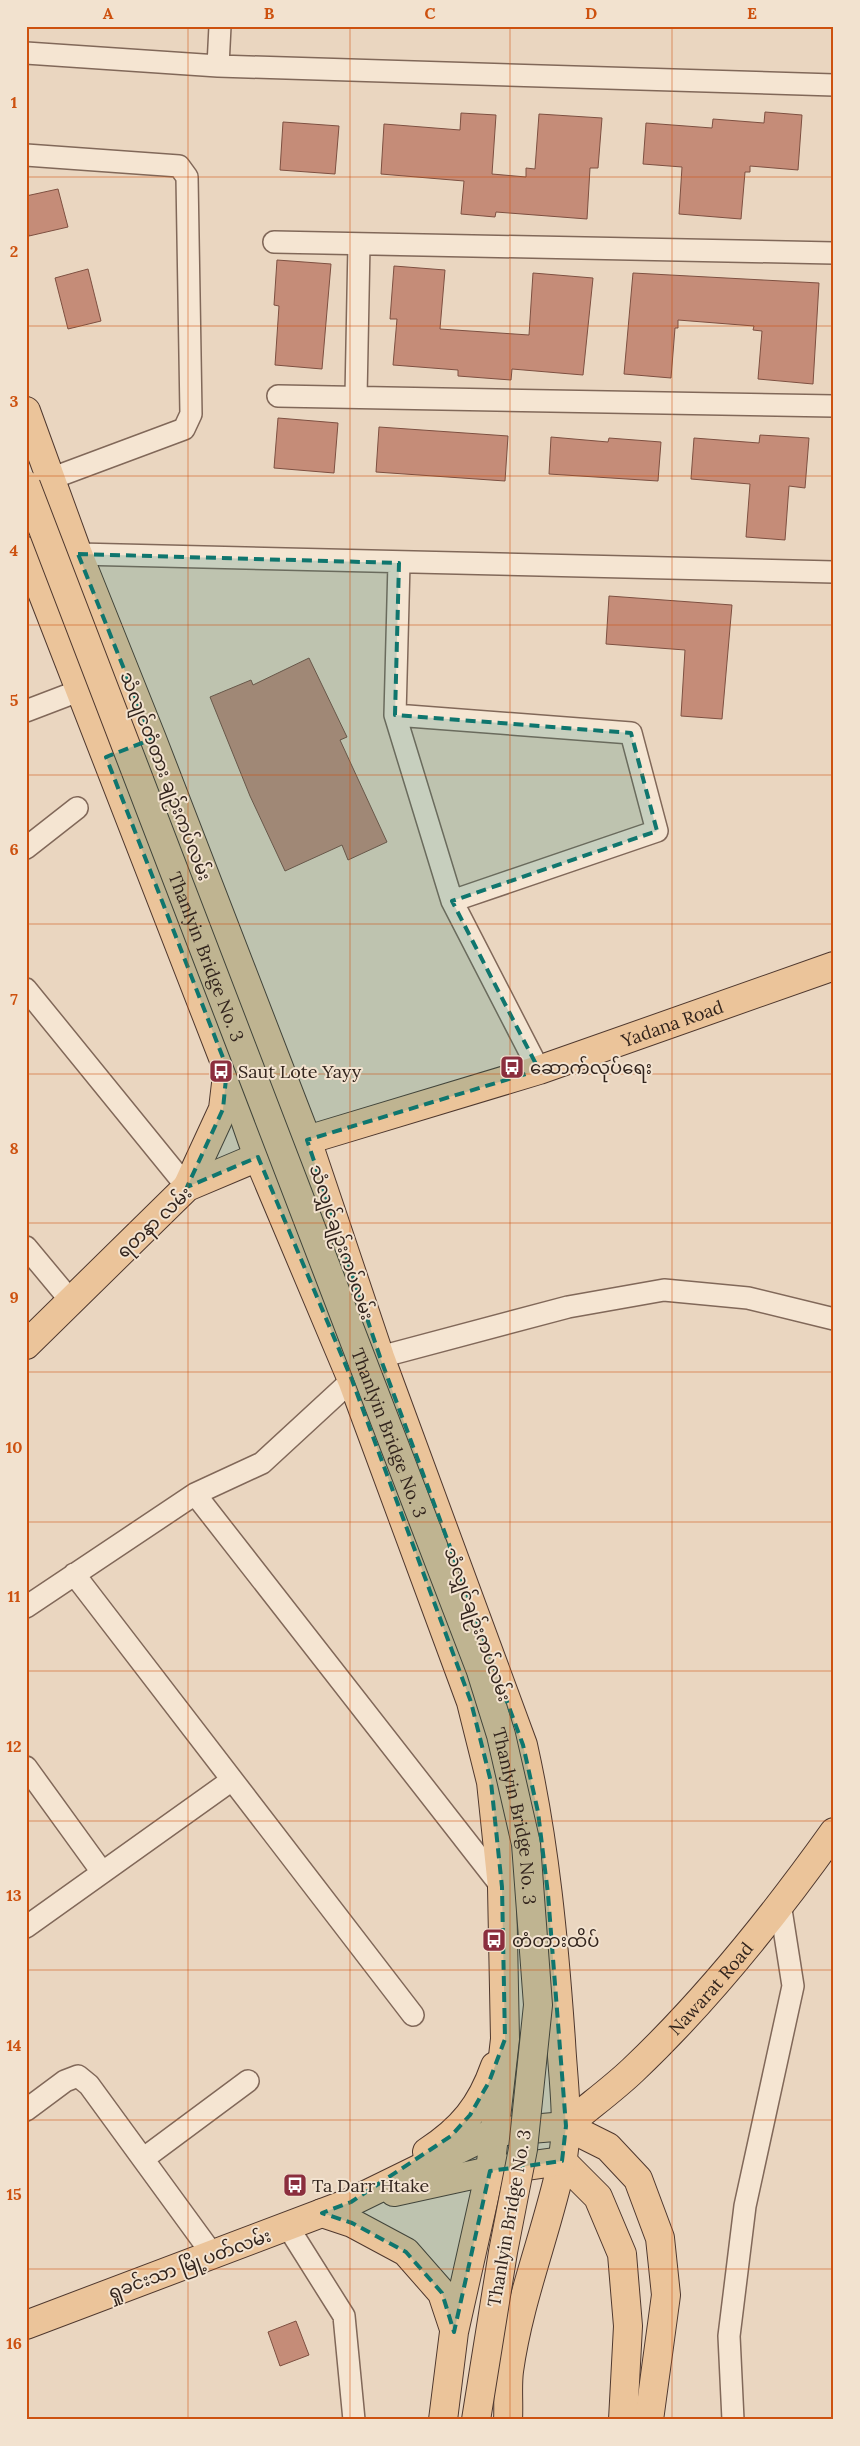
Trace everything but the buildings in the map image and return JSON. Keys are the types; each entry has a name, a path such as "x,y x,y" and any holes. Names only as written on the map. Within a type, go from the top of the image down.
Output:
{"main road":[{"name":"သံလျင်တံတား ချဉ်းကပ်လမ်း","path":"26,411 38,482 78,554 152,739 307,1140"},
{"name":"Thanlyin Bridge No. 3","path":"38,482 481,1671 501,1735 526,1844 538,2005 523,2149 503,2252 476,2420"},
{"path":"26,551 228,1068 258,1157"},
{"path":"106,757 152,739"},
{"name":"Yadana Road","path":"307,1140 539,1070 834,966"},
{"path":"187,1187 223,1109 228,1068"},
{"name":"ရတနာ လမ်း","path":"26,1345 187,1187 258,1157 307,1140"},
{"name":"သံလျှင်ချဉ်းကပ်လမ်း","path":"307,1140 380,1357 523,1746 538,1812 557,1987 566,2126 562,2161"},
{"name":"သံလျှင်ချဉ်းကပ်လမ်း","path":"258,1157 352,1380 471,1702 491,1782 502,1887 505,2039 490,2171"},
{"name":"Nawarat Road","path":"566,2126 633,2070 708,1992 796,1886 834,1832"},
{"path":"351,2202 451,2136 470,2115 490,2082 505,2039"},
{"path":"494,2132 566,2126 608,2147 638,2179 660,2238 666,2295 649,2420"},
{"name":"ရှုခင်းသာ မြို့ပတ်လမ်း","path":"26,2324 322,2214 351,2202 494,2132"},
{"path":"443,2420 454,2332 490,2171 562,2161"},
{"path":"508,2420 509,2372 520,2315 562,2161"},
{"path":"562,2161 598,2197 622,2254 628,2326 623,2420"},
{"name":"ရှုခင်းသာ မြို့ပတ်လမ်း","path":"351,2202 490,2171"},
{"path":"322,2214 352,2223 406,2252 442,2293 454,2332"}],"street":[{"path":"218,66 220,26"},
{"path":"26,53 218,66 834,85"},
{"path":"26,155 179,166 187,177 191,414 184,430 38,482"},
{"path":"274,242 834,253"},
{"path":"356,397 359,244"},
{"path":"278,396 834,406"},
{"path":"78,554 834,572"},
{"path":"399,563 395,715 452,901 539,1070"},
{"path":"26,711 81,690"},
{"path":"395,715 631,733 657,831 452,901"},
{"path":"26,848 77,808"},
{"path":"26,990 187,1187"},
{"path":"26,1247 71,1301"},
{"path":"26,1607 195,1494 262,1463 352,1380 380,1357 568,1307 664,1290 748,1298 834,1319"},
{"path":"195,1494 502,1887"},
{"path":"74,1574 413,2016"},
{"path":"26,1767 102,1872"},
{"path":"26,1927 232,1780"},
{"path":"733,2420 729,2336 745,2206 793,1986 780,1903"},
{"path":"26,2110 65,2081 78,2076 89,2085 213,2255"},
{"path":"143,2159 248,2081"},
{"path":"288,2227 344,2316 354,2420"}],"highlighted area":[{"path":"78,554 399,563 395,715 631,733 657,831 452,901 539,1070 307,1140 380,1357 523,1745 538,1812 548,1894 566,2126 562,2161 490,2171 454,2332 442,2293 406,2252 352,2223 322,2213 351,2202 451,2136 470,2115 489,2082 505,2039 502,1887 491,1782 471,1702 352,1380 258,1157 187,1187 223,1109 227,1068 106,757 152,739"}],"place":[{"name":"ဆောက်လုပ်ရေး","path":"512,1067"},
{"name":"Saut Lote Yayy","path":"221,1071"},
{"name":"တံတားထိပ်","path":"494,1940"},
{"name":"Ta Darr Htake","path":"295,2185"}]}
